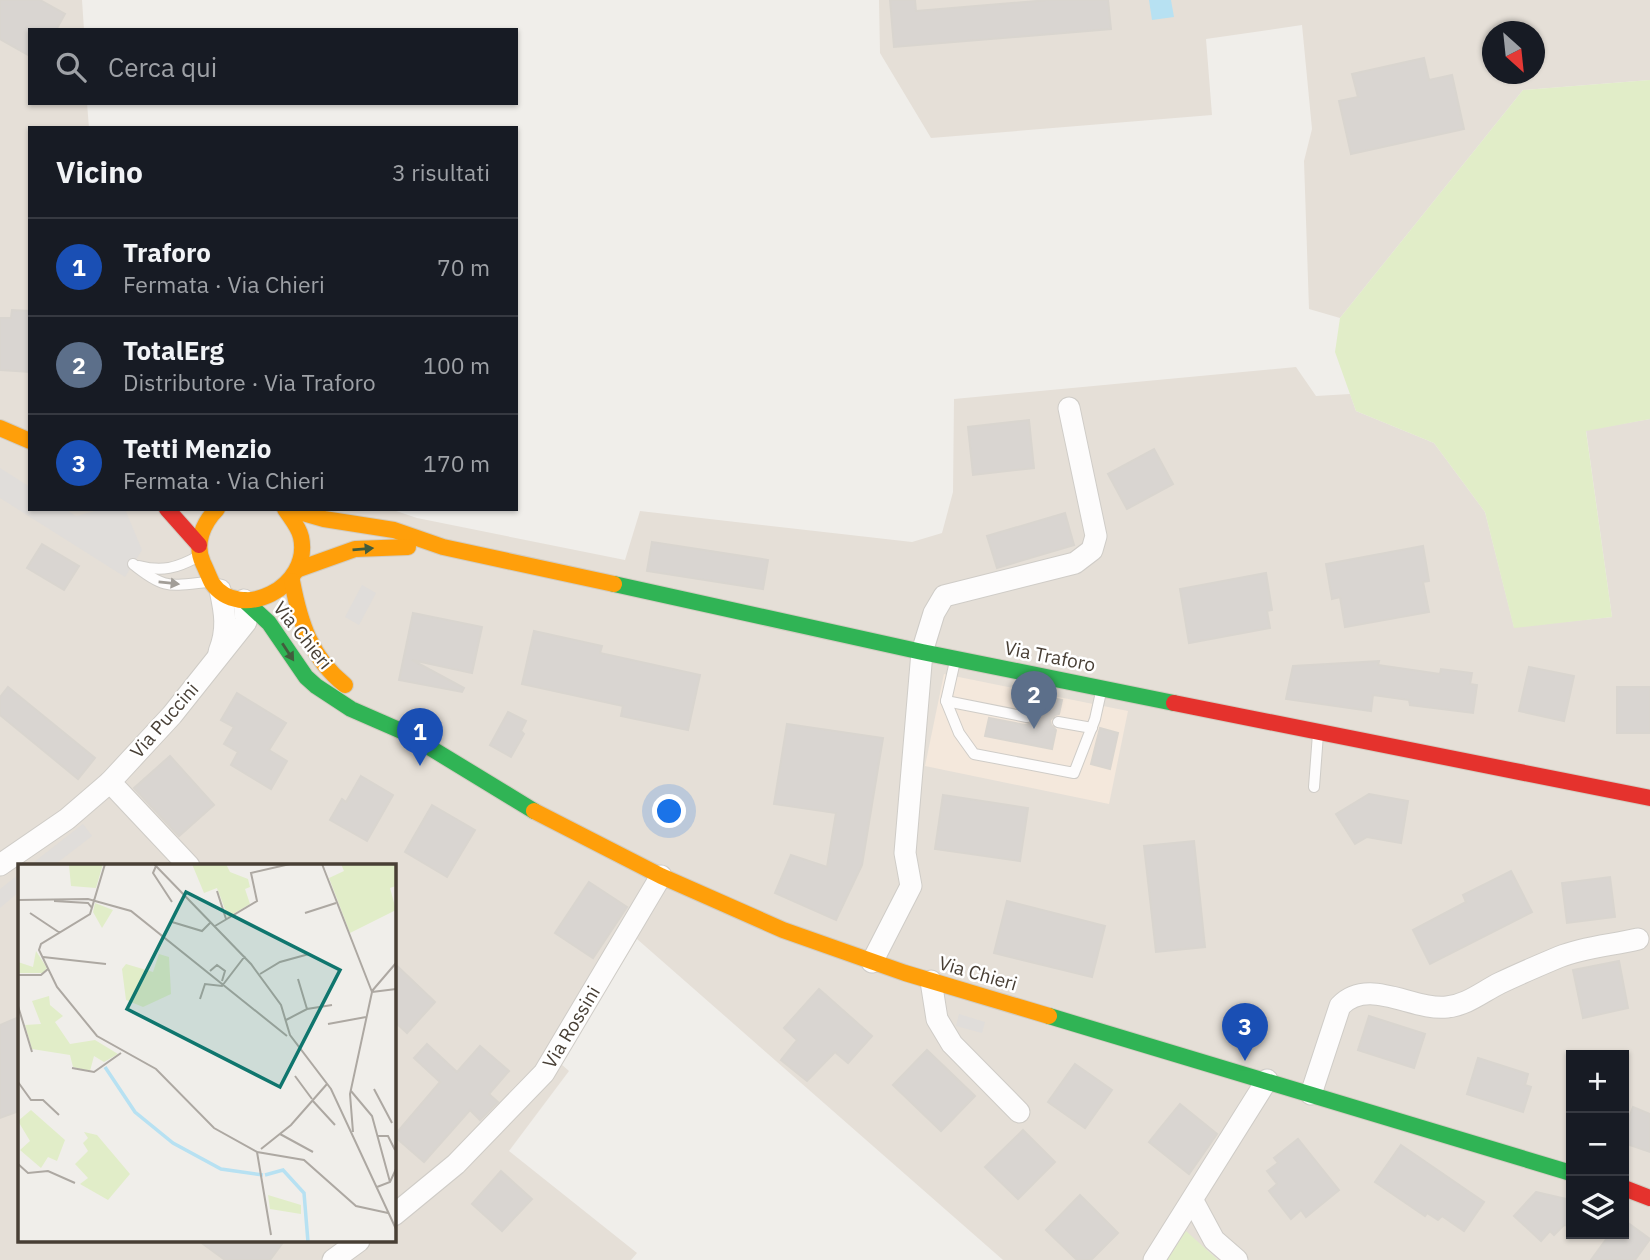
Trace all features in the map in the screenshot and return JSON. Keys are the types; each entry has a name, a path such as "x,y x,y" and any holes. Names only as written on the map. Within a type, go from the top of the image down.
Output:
{"main road":[{"path":"0,416 28,423"},
{"path":"0,428 28,440"},
{"path":"169,511 200,550"},
{"path":"215,511 206,522 200,550 205,572 216,586 244,600"},
{"name":"Via Chieri","path":"288,511 303,540 302,560 295,575 298,618 323,667 360,694 405,733"},
{"name":"Via Traforo","path":"294,511 324,519 394,530 443,547 922,652 1650,797"},
{"name":"Via Traforo","path":"244,600 259,600 276,594 295,575 355,549 443,547"},
{"name":"Via Chieri","path":"244,600 269,623 296,664 316,686 351,709 405,733 551,822 660,876 783,930 931,981 1566,1170"},
{"path":"1629,1190 1650,1198"}],"street":[{"path":"872,962 911,886 905,853 922,652 934,613 944,596 1075,563 1092,550 1096,536 1069,408"},
{"path":"216,586 226,615 225,631 216,657"},
{"name":"Via Puccini","path":"0,865 66,819 110,782 172,715 246,622 244,600"},
{"path":"110,782 188,864"},
{"name":"Via Rossini","path":"396,1213 456,1164 544,1073 660,876"},
{"path":"1311,1094 1339,1006 1348,997 1358,993 1444,1008 1462,1005 1499,984 1563,955 1638,939"},
{"path":"931,981 937,1018 952,1044 1019,1112"},
{"path":"1154,1260 1267,1080"},
{"path":"1193,1201 1214,1240 1237,1260"},
{"path":"333,1260 358,1242"}],"lane":[{"path":"200,550 180,566 166,569 133,564 152,580 163,585 216,586"},
{"path":"956,658 946,701 959,733 974,754 1074,773 1092,728 1102,688"},
{"path":"946,701 1027,717"},
{"path":"1058,722 1092,728"},
{"path":"1314,787 1318,731"}],"shaded area":[{"path":"0,0 82,0 84,28 28,28 28,105 87,105 89,126 28,126 28,511 396,511 417,518 625,560 640,511 912,542 942,533 953,492 954,399 1296,367 1316,396 1350,394 1356,411 1434,443 1485,512 1514,627 1612,617 1586,430 1650,419 1650,1260 1218,1260 1186,1232 1167,1260 1003,1260 637,939 561,1064 569,1071 509,1151 637,1253 631,1260 0,1260"},
{"path":"879,0 1650,0 1650,80 1523,90 1340,318 1309,309 1304,161 1312,129 1302,25 1206,39 1212,115 931,138 880,53"},
{"path":"0,468 28,486 28,511 68,511 76,516 95,511 126,511 142,550 125,577 0,498"},
{"path":"362,585 376,593 359,625 345,617"},
{"path":"944,674 1128,711 1109,804 925,766"},
{"path":"83,824 92,836 56,864 32,864"},
{"path":"18,875 18,893 0,908 0,889"},
{"path":"959,1014 985,1022 982,1033 956,1026"}],"green space":[{"path":"1650,80 1650,419 1586,431 1612,617 1514,628 1485,512 1434,443 1356,411 1335,352 1340,318 1523,90"},
{"path":"1186,1231 1218,1260 1167,1260"}],"water":[{"path":"1149,0 1171,0 1174,17 1152,20"}],"building":[{"path":"0,0 40,0 65,14 57,28 28,28 28,55 0,39"},
{"path":"890,0 915,0 916,11 1049,0 1108,0 1111,29 894,47"},
{"path":"1424,58 1429,80 1452,75 1464,129 1351,154 1339,101 1358,97 1352,74"},
{"path":"12,310 28,311 28,372 0,370 0,318 11,318"},
{"path":"1029,420 1034,468 973,475 968,427"},
{"path":"1154,449 1173,484 1127,509 1108,474"},
{"path":"1065,513 1074,545 997,568 987,536"},
{"path":"652,542 768,560 763,589 647,571"},
{"path":"42,544 79,566 64,590 27,568"},
{"path":"1423,546 1429,581 1423,582 1429,612 1345,627 1340,597 1332,599 1326,564"},
{"path":"1266,573 1272,610 1267,611 1270,628 1189,643 1180,589"},
{"path":"413,613 482,627 472,673 412,660 464,688 462,692 399,680"},
{"path":"534,631 602,646 600,653 700,675 688,730 621,716 623,706 522,684"},
{"path":"1379,661 1378,665 1440,674 1441,669 1472,673 1470,684 1477,685 1473,713 1410,705 1409,700 1373,695 1371,711 1286,699 1293,666"},
{"path":"1529,667 1574,676 1564,721 1519,711"},
{"path":"8,687 95,758 78,779 0,715 0,697"},
{"path":"1617,687 1650,687 1650,733 1617,733"},
{"path":"237,693 286,723 269,750 287,761 271,789 231,765 238,752 224,744 234,727 221,720"},
{"path":"1032,694 1062,700 1059,714 1050,720 1056,730 1052,749 985,736 989,718 1025,725 1032,723 1035,715 1028,709"},
{"path":"508,712 526,721 521,731 524,734 511,757 490,745"},
{"path":"787,724 883,738 862,865 836,920 775,893 791,855 827,867 836,813 774,804"},
{"path":"1100,728 1118,733 1110,769 1091,764"},
{"path":"170,756 214,805 179,836 134,788"},
{"path":"361,776 393,795 367,841 330,820 342,799 346,802"},
{"path":"1369,794 1408,801 1401,843 1367,837 1355,844 1336,814"},
{"path":"943,795 1028,808 1020,861 935,849"},
{"path":"432,805 475,830 447,877 405,852"},
{"path":"1194,841 1205,947 1156,952 1144,846"},
{"path":"1511,871 1532,912 1430,964 1413,930 1466,902 1463,895"},
{"path":"1610,877 1615,917 1567,923 1562,883"},
{"path":"589,882 627,907 593,958 555,933"},
{"path":"1007,901 1105,926 1092,977 994,953"},
{"path":"1619,961 1628,1008 1583,1018 1573,970"},
{"path":"396,965 435,1002 407,1033 396,1023"},
{"path":"819,989 872,1036 848,1063 835,1052 807,1081 781,1060 797,1040 784,1028"},
{"path":"1369,1016 1425,1034 1414,1068 1358,1050"},
{"path":"18,1017 18,1111 0,1118 0,1025"},
{"path":"427,1044 457,1072 480,1046 509,1071 489,1094 498,1102 480,1120 470,1110 424,1162 396,1138 396,1134 440,1082 414,1058"},
{"path":"927,1050 975,1096 941,1131 893,1085"},
{"path":"1478,1058 1528,1074 1525,1085 1531,1087 1523,1112 1467,1094"},
{"path":"1075,1064 1112,1090 1085,1128 1048,1102"},
{"path":"1180,1104 1217,1134 1189,1174 1149,1142"},
{"path":"1633,1107 1650,1114 1650,1152 1629,1145 1629,1118"},
{"path":"1023,1130 1055,1162 1018,1199 985,1167"},
{"path":"1298,1139 1339,1190 1306,1217 1301,1210 1291,1219 1269,1191 1277,1184 1267,1171 1278,1163 1274,1158"},
{"path":"1401,1145 1484,1202 1464,1231 1442,1216 1438,1220 1427,1213 1425,1216 1375,1182"},
{"path":"501,1171 532,1199 502,1231 472,1204"},
{"path":"1536,1192 1566,1199 1566,1225 1554,1235 1550,1231 1541,1241 1514,1216"},
{"path":"1080,1195 1118,1233 1091,1260 1077,1260 1046,1230"},
{"path":"1629,1224 1650,1239 1635,1260 1591,1260 1606,1239 1629,1239"},
{"path":"200,1242 283,1242 270,1260 225,1260"}],"traffic: fast":[{"path":"614,584 922,652 1174,703"},
{"path":"244,600 269,623 306,677 316,686 351,709 406,733 534,811"},
{"path":"1049,1016 1566,1171"}],"traffic: slow":[{"path":"0,428 28,440"},
{"path":"216,511 201,534 200,556 212,583 224,595 239,600 271,594 285,584 296,571 301,555 301,537 286,511"},
{"path":"296,511 324,519 394,530 443,547 614,584"},
{"path":"299,569 355,549 408,547"},
{"path":"292,581 303,625 315,651 333,675 345,685"},
{"path":"534,811 661,876 783,930 905,973 1049,1016"}],"traffic: jam":[{"path":"169,511 199,545"},
{"path":"1174,703 1650,798"},
{"path":"1629,1190 1650,1198"}],"place":[{"name":"TotalErg","path":"1034,729"},
{"name":"Traforo","path":"420,766"},
{"name":"Tetti Menzio","path":"1245,1061"}]}
